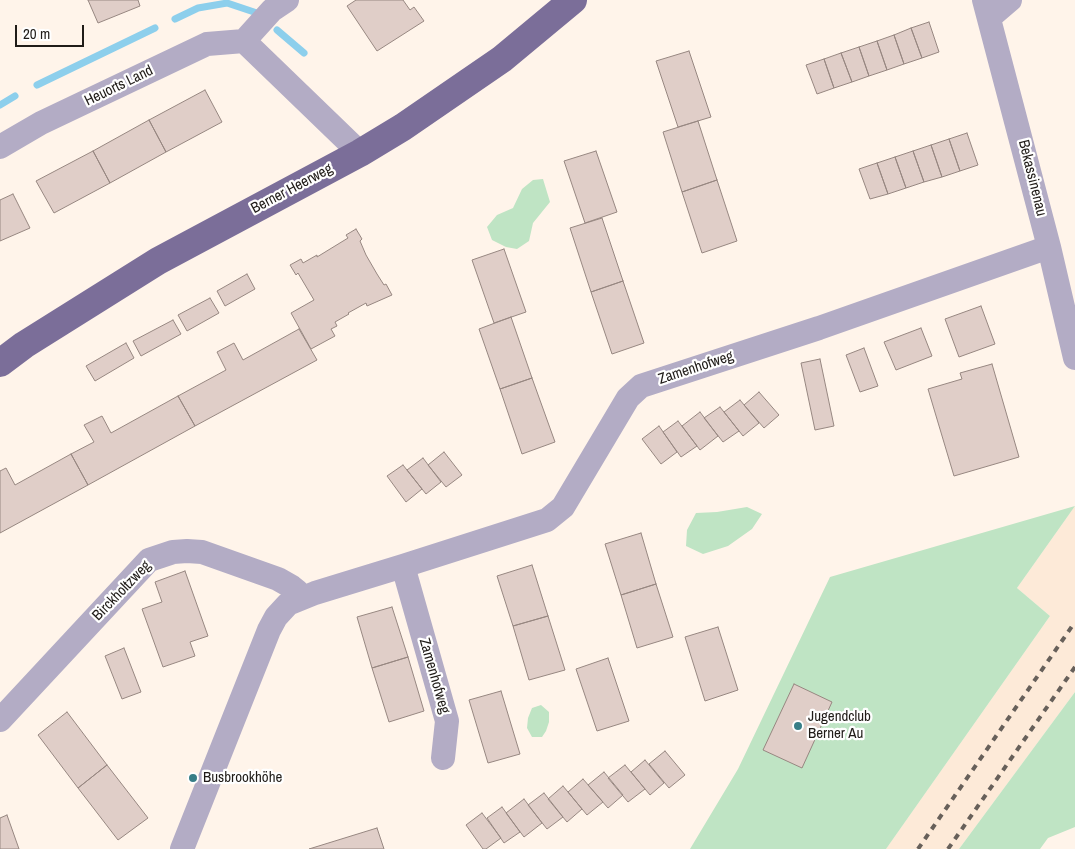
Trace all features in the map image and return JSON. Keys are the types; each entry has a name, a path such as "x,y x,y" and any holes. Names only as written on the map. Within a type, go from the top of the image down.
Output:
{"main road":[{"name":"Berner Heerweg","path":"0,363 24,345 158,261 360,153 403,126 502,59 573,0"}],"street":[{"path":"286,0 272,10 244,41 360,153"},
{"path":"987,9 1010,0"},
{"name":"Bekassinenau","path":"987,9 1049,247 1075,358"},
{"name":"Heuorts Land","path":"0,147 42,123 207,44 244,41"},
{"name":"Zamenhofweg","path":"300,598 547,520 563,507 628,398 641,386 819,328 1049,247"},
{"name":"Birckholtzweg","path":"0,720 149,560 173,552 202,552 288,583 297,591 300,598"},
{"name":"Zamenhofweg","path":"403,566 447,721 444,758"},
{"path":"182,849 269,630 282,610 288,604 300,598"}],"shaded area":[{"path":"1075,506 1075,692 959,849 886,849 1050,616 1017,588"}],"green space":[{"path":"543,179 550,202 533,223 529,241 517,249 506,247 492,240 487,227 497,215 513,208 522,189 533,180"},
{"path":"1075,506 1017,588 1050,616 886,849 690,849 738,769 830,577"},
{"path":"747,507 762,514 752,529 728,546 703,554 686,546 687,530 696,513"},
{"path":"1075,692 1075,827 1048,838 1040,849 959,849"},
{"path":"541,705 549,712 549,722 542,737 532,737 527,728 528,718 532,708"}],"building":[{"path":"88,0 138,0 140,6 98,23"},
{"path":"356,0 403,0 410,10 414,7 424,21 377,51 347,6"},
{"path":"929,22 939,52 922,58 911,28"},
{"path":"911,28 922,58 904,64 894,35"},
{"path":"894,35 904,64 887,70 877,41"},
{"path":"877,41 887,70 869,76 859,47"},
{"path":"859,47 869,76 852,82 841,53"},
{"path":"689,51 711,117 678,127 656,61"},
{"path":"841,53 852,82 834,88 824,59"},
{"path":"824,59 834,88 817,94 806,65"},
{"path":"205,90 222,122 166,152 149,120"},
{"path":"149,120 166,152 110,183 93,151"},
{"path":"698,121 717,180 682,192 663,132"},
{"path":"967,133 978,165 960,171 949,139"},
{"path":"949,139 960,171 942,177 931,145"},
{"path":"931,145 942,177 924,182 913,151"},
{"path":"93,151 110,183 54,213 36,181"},
{"path":"596,151 617,212 585,223 564,161"},
{"path":"913,151 924,182 906,188 895,157"},
{"path":"895,157 906,188 888,194 877,163"},
{"path":"877,163 888,194 870,199 859,169"},
{"path":"717,180 737,241 702,253 682,192"},
{"path":"13,194 30,228 0,241 0,200"},
{"path":"602,218 623,281 591,292 570,228"},
{"path":"356,229 362,239 360,241 366,255 392,295 367,306 366,303 348,313 335,322 337,326 331,329 335,336 311,349 291,313 314,300 298,273 296,275 290,265 301,259 303,263 317,255 317,257 348,238 346,235"},
{"path":"504,249 526,312 494,323 472,260"},
{"path":"247,274 255,289 225,306 217,291"},
{"path":"623,281 644,343 612,354 591,292"},
{"path":"210,298 219,313 187,331 178,315"},
{"path":"981,306 995,344 959,357 945,319"},
{"path":"511,317 532,378 500,389 479,329"},
{"path":"173,320 181,334 141,356 133,341"},
{"path":"921,328 932,356 896,370 884,342"},
{"path":"299,329 317,360 195,426 178,396 226,370 217,352 234,343 243,360"},
{"path":"126,343 134,358 95,381 86,366"},
{"path":"864,348 878,386 860,392 846,355"},
{"path":"820,359 834,426 815,430 801,363"},
{"path":"992,364 1019,457 954,476 928,389 962,379 960,373"},
{"path":"532,378 555,442 522,454 500,389"},
{"path":"759,392 779,415 764,428 744,405"},
{"path":"178,396 195,426 88,485 71,454 94,442 84,425 102,416 111,433"},
{"path":"740,400 759,423 743,436 724,412"},
{"path":"720,407 739,431 723,442 704,418"},
{"path":"700,412 718,436 700,450 682,426"},
{"path":"678,421 697,446 681,457 663,432"},
{"path":"659,426 677,452 661,464 642,439"},
{"path":"444,452 462,475 446,487 428,465"},
{"path":"71,454 88,485 0,533 0,471 6,468 15,485"},
{"path":"423,458 441,482 426,494 407,470"},
{"path":"403,465 422,489 406,502 387,476"},
{"path":"641,533 656,584 621,595 605,544"},
{"path":"532,565 548,616 513,626 497,576"},
{"path":"185,571 208,636 190,642 195,656 163,667 142,609 162,602 155,582"},
{"path":"656,584 673,637 637,648 621,595"},
{"path":"392,607 408,657 372,668 357,617"},
{"path":"548,616 565,670 529,680 513,626"},
{"path":"718,627 738,690 705,701 685,637"},
{"path":"124,648 141,692 122,699 105,656"},
{"path":"408,657 424,711 389,722 372,668"},
{"path":"608,658 629,721 597,731 576,669"},
{"name":"Jugendclub Berner Au","path":"794,684 832,702 802,768 763,750"},
{"path":"501,691 520,754 488,763 469,700"},
{"path":"67,712 107,765 78,788 38,735"},
{"path":"665,751 685,775 669,788 649,764"},
{"path":"645,760 664,783 650,795 631,772"},
{"path":"107,765 148,818 118,840 78,788"},
{"path":"625,765 645,789 628,802 608,778"},
{"path":"604,772 623,795 608,808 588,785"},
{"path":"583,779 603,802 587,815 568,792"},
{"path":"563,786 582,809 567,822 548,799"},
{"path":"544,793 563,817 547,829 528,805"},
{"path":"524,799 542,823 524,837 506,813"},
{"path":"502,807 520,832 504,843 487,818"},
{"path":"482,813 501,838 486,849 483,849 466,825"},
{"path":"7,815 19,849 0,849 0,818"},
{"path":"377,828 384,849 309,849"}],"waterway":[{"path":"175,19 198,8 227,3 257,13"},
{"path":"37,85 155,28"},
{"path":"277,30 304,53"},
{"path":"0,105 15,96"}],"railway":[{"path":"918,849 1075,622"},
{"path":"948,849 1075,667"}],"place":[{"name":"Jugendclub Berner Au","path":"798,726"},
{"name":"Busbrookhöhe","path":"193,778"}]}
